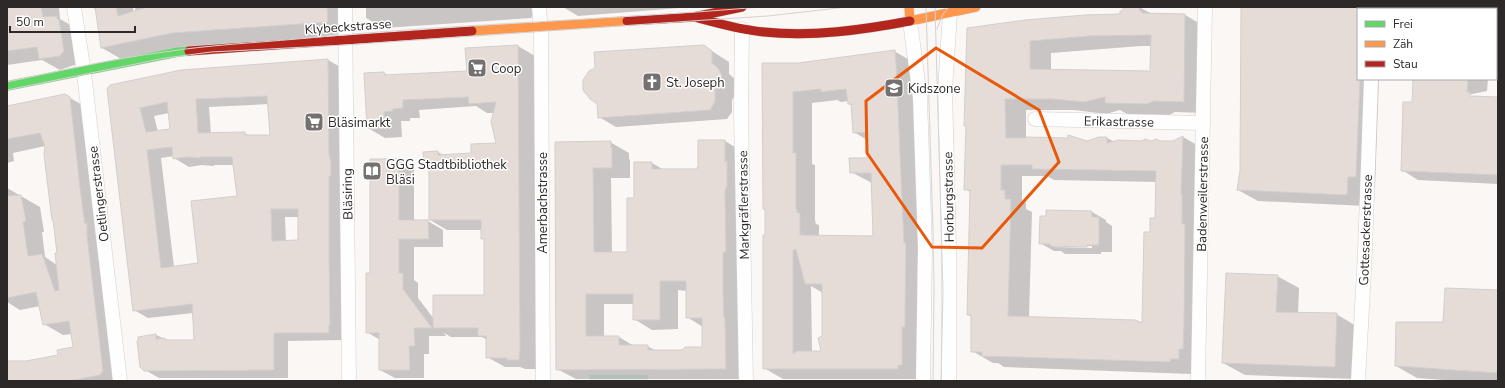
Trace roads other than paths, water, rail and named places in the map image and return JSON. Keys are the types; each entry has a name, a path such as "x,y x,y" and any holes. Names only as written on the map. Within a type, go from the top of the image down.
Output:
{"street":[{"name":"Oetlingerstrasse","path":"74,7 84,70 120,381"},
{"name":"Bläsiring","path":"345,7 349,381"},
{"name":"Amerbachstrasse","path":"539,7 541,26 543,381"},
{"name":"Klybeckstrasse","path":"7,86 178,52 346,39 694,17 742,7"},
{"name":"Klybeckstrasse","path":"694,17 742,29 783,33 822,33 879,27 910,14 976,7"},
{"name":"Badenweilerstrasse","path":"1198,381 1204,7"},
{"name":"Horburgstrasse","path":"949,381 949,246 945,90 950,10"},
{"name":"Horburgstrasse","path":"910,14 920,98 925,247 923,381"},
{"name":"Markgräflerstrasse","path":"742,29 741,112 746,381"},
{"name":"Gottesackerstrasse","path":"1358,381 1365,252 1371,80"},
{"name":"Erikastrasse","path":"1035,119 1203,123"}],"tram line":[{"path":"7,82 125,58 214,46 355,34 762,7"},
{"path":"7,90 165,58 211,52 345,45 768,16 847,7"},
{"path":"926,7 933,229 933,381"},
{"path":"935,7 943,292 941,381"},
{"path":"937,29 943,14 949,7"}],"place":[{"name":"Coop","path":"477,68"},
{"name":"St. Joseph","path":"652,82"},
{"name":"Kidszone","path":"894,88"},
{"name":"Bläsimarkt","path":"314,122"},
{"name":"GGG Stadtbibliothek Bläsi","path":"372,171"}]}
